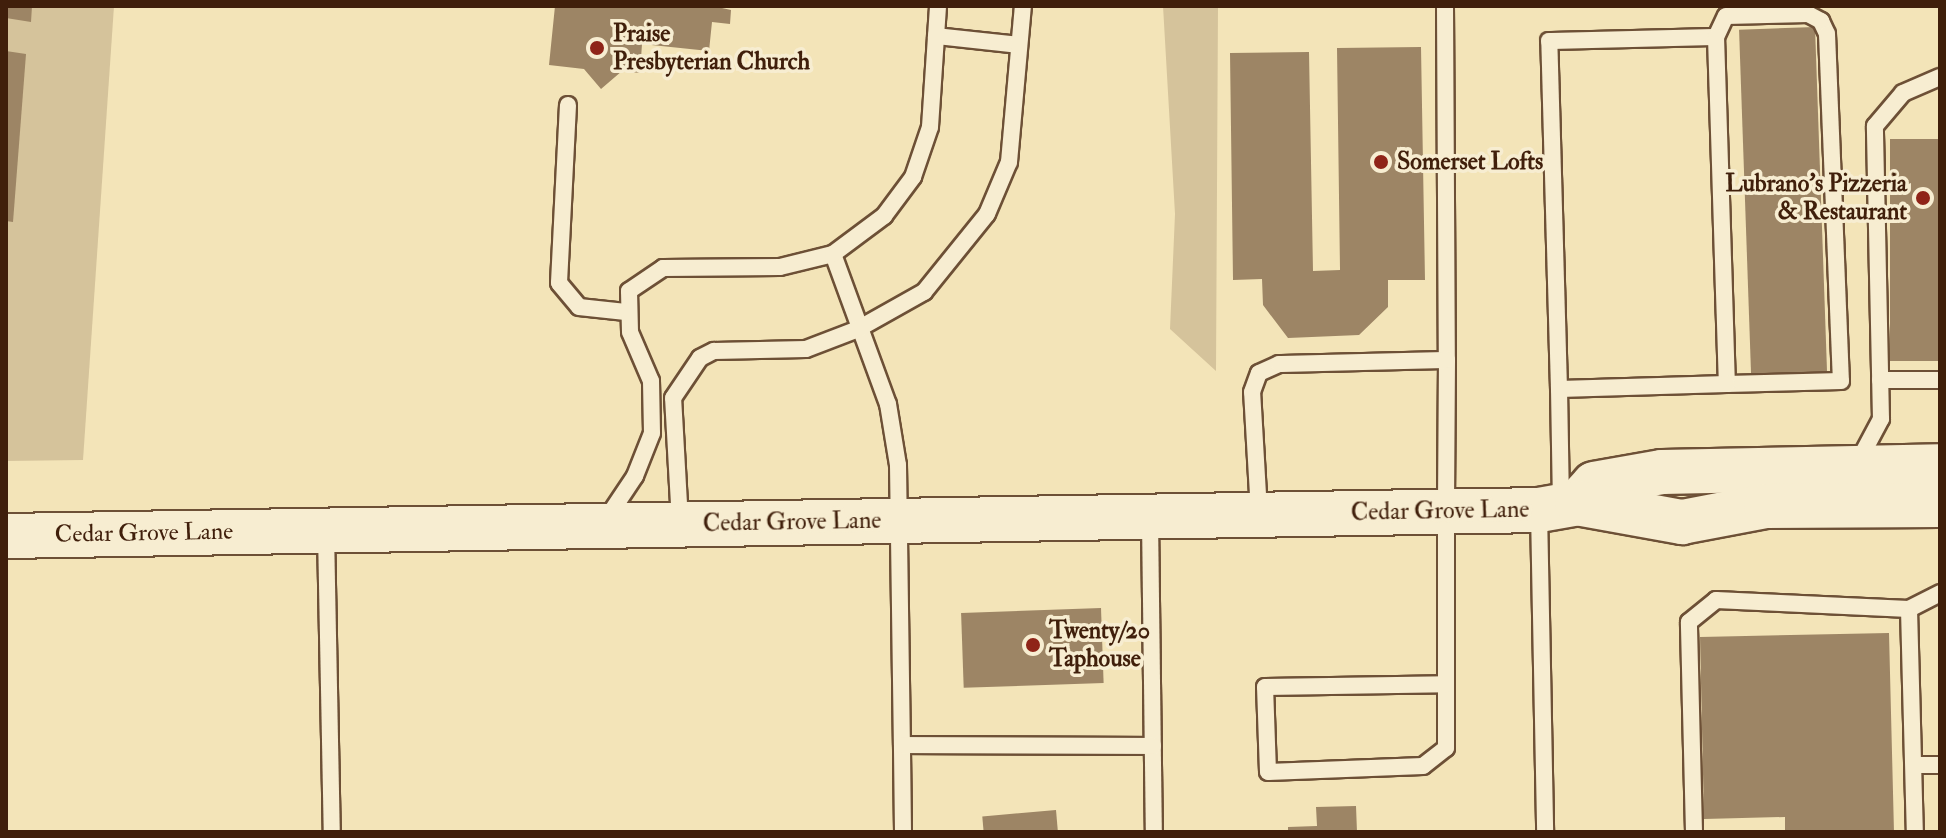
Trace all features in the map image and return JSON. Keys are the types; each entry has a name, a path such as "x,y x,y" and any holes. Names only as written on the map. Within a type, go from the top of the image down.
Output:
{"main road":[{"path":"1559,506 1594,484 1662,472 1940,466"},
{"name":"Cedar Grove Lane","path":"6,536 1446,511 1559,506 1682,522 1766,506 1940,505"}],"lane":[{"path":"602,526 635,476 652,433 651,381 626,312 629,291 663,268 780,267 833,254 884,216 913,177 930,127 938,6"},
{"path":"680,524 673,398 688,370 714,351 806,349 858,329 924,292 987,214 1009,162 1023,6"},
{"path":"1445,6 1447,360 1446,748 1431,763 1268,772 1265,687 1446,684"},
{"path":"1559,389 1841,381 1827,34 1821,21 1808,14 1726,16 1716,37 1727,384"},
{"path":"936,36 1019,45"},
{"path":"1545,832 1559,506 1559,389 1549,41 1716,37"},
{"path":"1855,468 1881,419 1875,126 1903,93 1940,77"},
{"path":"568,105 559,283 579,307 626,312"},
{"path":"833,254 888,404 900,521 903,832"},
{"path":"1259,514 1252,392 1259,373 1279,364 1447,360"},
{"path":"1880,380 1940,380"},
{"path":"1150,516 1154,832"},
{"path":"326,530 332,832"},
{"path":"1694,832 1689,622 1716,600 1909,609 1940,593"},
{"path":"1909,609 1915,832"},
{"path":"902,745 1153,746"},
{"path":"1914,765 1940,765"}],"shaded area":[{"path":"6,6 114,6 83,460 6,461"},
{"path":"1163,6 1218,6 1216,371 1170,329 1175,214"}],"building":[{"path":"6,6 32,6 31,22 6,18"},
{"name":"Praise Presbyterian Church","path":"555,6 713,6 731,10 730,24 712,22 709,51 642,44 640,73 622,71 601,89 584,69 549,65"},
{"path":"1815,27 1827,374 1751,376 1739,30"},
{"name":"Somerset Lofts","path":"1421,47 1425,280 1388,280 1388,307 1359,335 1288,338 1263,305 1262,279 1233,280 1230,53 1309,52 1313,271 1340,270 1337,48"},
{"path":"6,51 26,54 13,222 6,221"},
{"path":"1890,139 1940,139 1940,361 1890,361"},
{"name":"Twenty/20 Taphouse","path":"1101,608 1104,683 964,688 961,613"},
{"path":"1889,633 1894,832 1785,832 1785,817 1704,819 1700,637"},
{"path":"1356,806 1357,832 1288,832 1288,827 1317,826 1316,807"},
{"path":"1056,810 1058,832 984,832 982,816"}],"place":[{"name":"Praise Presbyterian Church","path":"597,48"},
{"name":"Somerset Lofts","path":"1381,162"},
{"name":"Lubrano's Pizzeria & Restaurant","path":"1923,198"},
{"name":"Twenty/20 Taphouse","path":"1033,645"}]}
